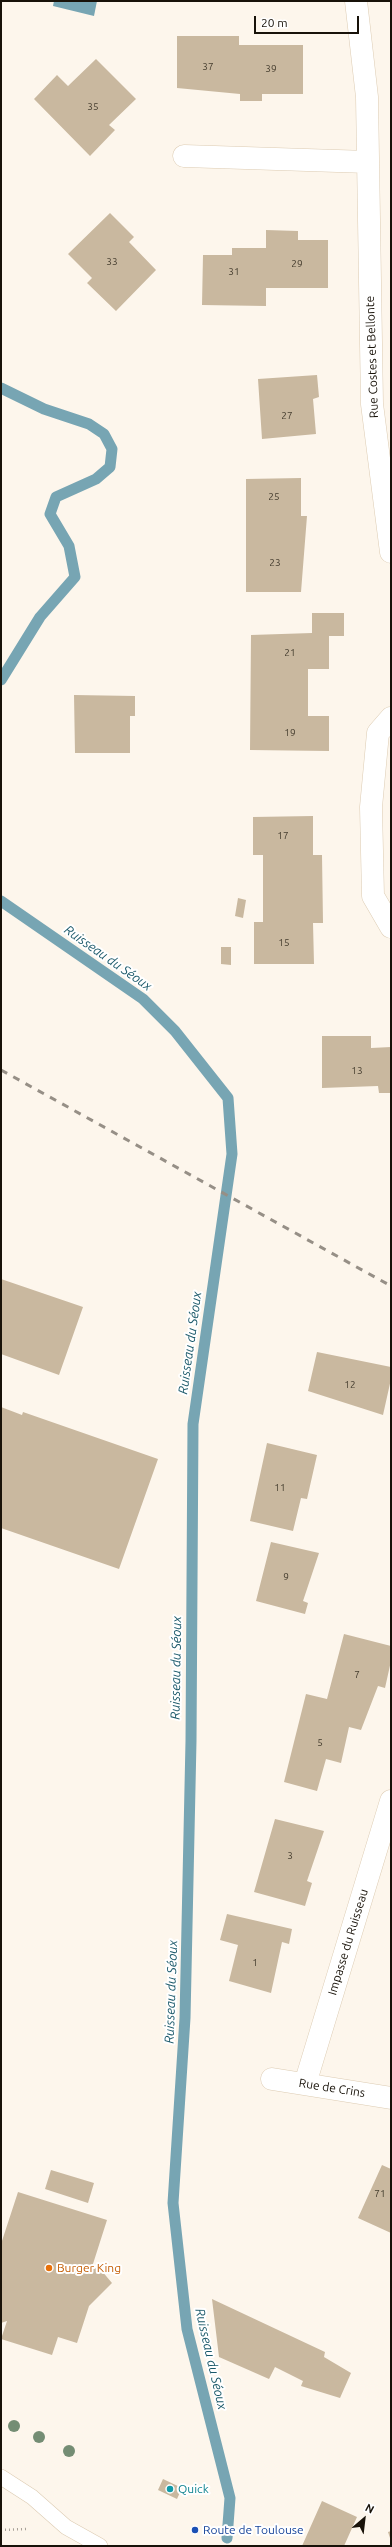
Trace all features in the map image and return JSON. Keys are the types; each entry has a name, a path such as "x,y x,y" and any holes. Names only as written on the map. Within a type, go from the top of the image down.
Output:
{"street":[{"name":"Rue Costes et Bellonte","path":"356,1 367,97 372,404 391,552"},
{"path":"184,156 368,162"},
{"path":"391,718 378,733 371,807 374,896 391,927"},
{"name":"Impasse du Ruisseau","path":"304,2084 391,1801"},
{"name":"Rue de Crins","path":"272,2079 391,2098"}],"lane":[{"path":"1,2477 32,2497 66,2527 100,2546"}],"water":[{"path":"54,1 97,1 94,16 53,6"}],"building":[{"path":"177,36 239,36 239,45 303,45 303,94 262,94 262,101 240,101 240,94 177,88"},
{"path":"96,59 136,99 109,125 115,130 90,156 34,99 57,75 68,86"},
{"path":"110,213 134,237 129,242 156,270 116,311 87,283 92,278 68,254"},
{"path":"266,230 298,231 298,240 328,240 328,288 266,288 266,306 202,305 203,255 232,255 232,248 266,248"},
{"path":"317,375 319,397 313,399 316,434 262,439 258,379"},
{"path":"301,478 301,516 307,516 301,592 246,592 246,479"},
{"path":"312,613 344,613 344,636 329,636 329,669 308,669 308,716 329,716 329,751 250,750 251,635 312,633"},
{"path":"74,695 135,696 135,716 130,716 130,753 75,753"},
{"path":"313,816 313,855 322,855 323,923 313,923 314,964 254,964 254,922 263,922 263,855 253,855 253,817"},
{"path":"238,898 246,900 243,918 235,916"},
{"path":"221,947 231,947 231,965 221,964"},
{"path":"322,1036 371,1036 371,1048 391,1047 391,1093 379,1093 378,1086 322,1088"},
{"path":"1,1279 83,1307 59,1375 1,1354"},
{"path":"317,1352 391,1367 391,1379 383,1415 308,1391"},
{"path":"1,1407 22,1415 23,1412 158,1459 119,1569 1,1528"},
{"path":"267,1443 317,1455 307,1499 301,1498 293,1531 250,1521"},
{"path":"271,1542 319,1553 303,1601 308,1603 305,1614 256,1601"},
{"path":"344,1634 391,1646 391,1661 385,1688 378,1686 361,1730 349,1727 341,1763 326,1759 317,1791 284,1782 306,1694 327,1699"},
{"path":"275,1819 324,1831 307,1881 312,1883 305,1906 254,1892"},
{"path":"227,1914 292,1929 289,1944 282,1942 271,1993 229,1981 238,1945 220,1940"},
{"path":"382,2165 391,2169 391,2233 358,2218"},
{"path":"51,2170 94,2183 88,2203 45,2189"},
{"name":"Burger King","path":"18,2192 107,2220 92,2267 101,2270 112,2283 89,2306 77,2343 58,2337 52,2355 1,2339 7,2321 1,2323 1,2244"},
{"path":"212,2299 325,2352 324,2357 351,2373 340,2398 301,2386 303,2381 275,2367 269,2379 219,2357"},
{"name":"Quick","path":"163,2479 182,2488 177,2499 158,2490"},
{"path":"322,2501 357,2517 344,2546 302,2546"},
{"path":"391,2531 391,2541 388,2532"}],"waterway":[{"name":"Ruisseau du Séoux","path":"1,388 44,409 89,424 104,434 112,449 110,467 96,479 56,497 50,514 69,546 75,577 40,617 1,680"},
{"name":"Ruisseau du Séoux","path":"1,901 143,999 175,1031 228,1098 232,1154 193,1424 191,1741 185,2018 173,2203 187,2329 230,2498 227,2538"}],"railway":[{"path":"1,1070 391,1286"}],"place":[{"name":"Burger King","path":"49,2268"},
{"name":"Quick","path":"170,2489"},
{"name":"Route de Toulouse","path":"195,2530"}]}
